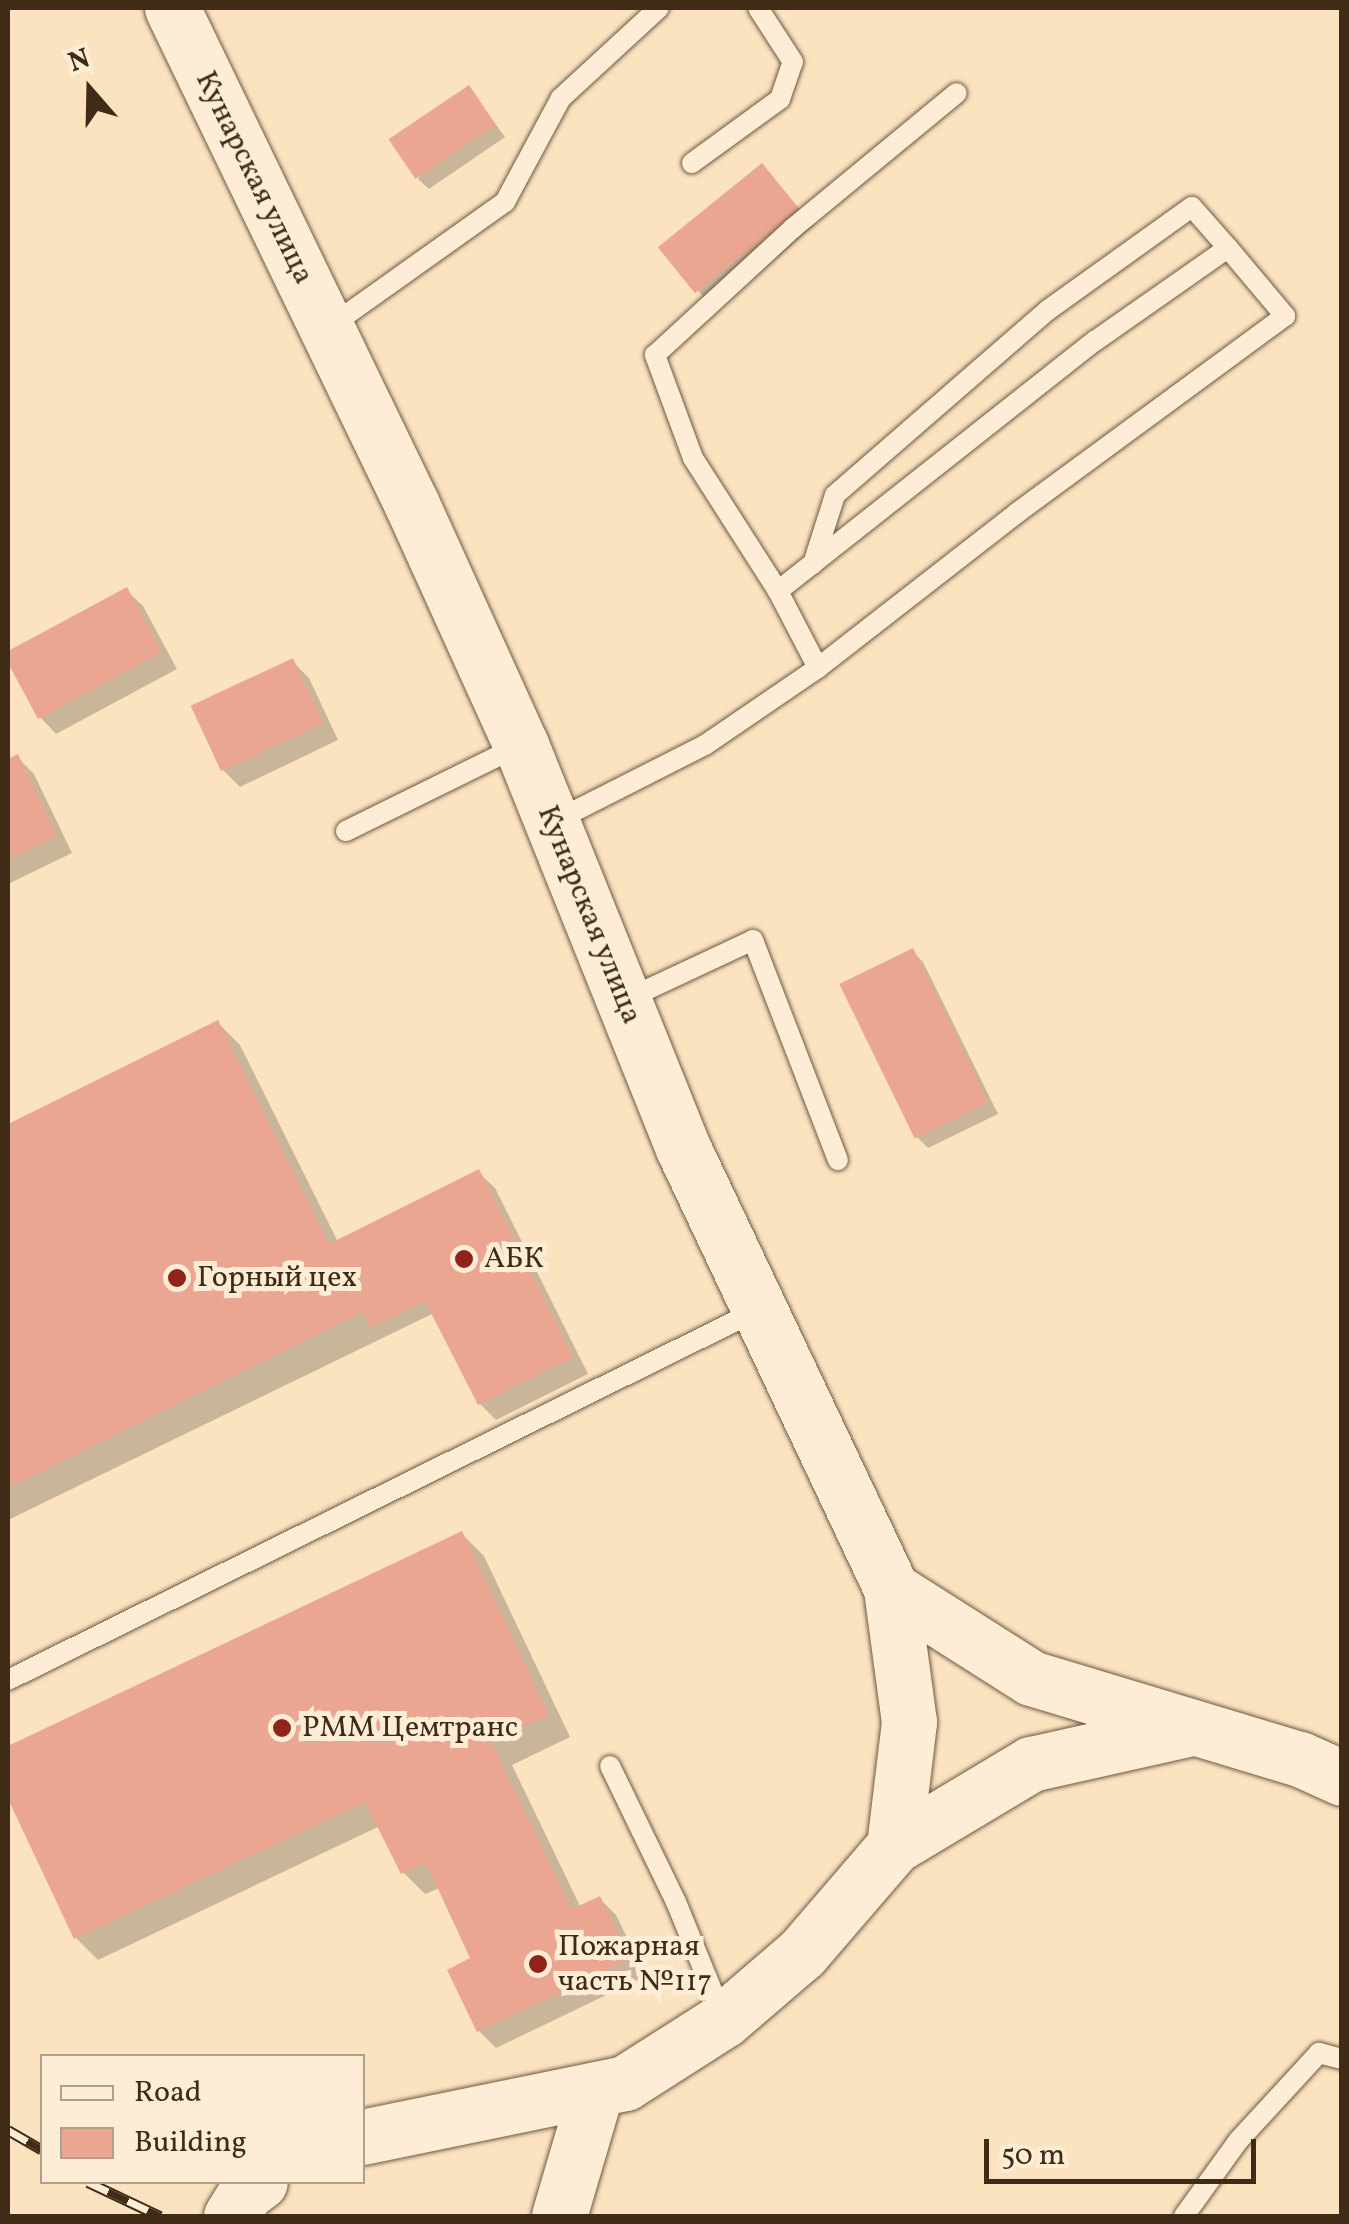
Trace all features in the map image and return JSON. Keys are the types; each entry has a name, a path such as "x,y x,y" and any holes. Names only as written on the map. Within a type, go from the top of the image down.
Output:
{"main road":[{"name":"Кунарская улица","path":"172,8 327,328 521,745 682,1148 756,1312 892,1589 909,1722 894,1846"},
{"path":"892,1589 1031,1678 1300,1759 1342,1778"},
{"path":"365,2136 625,2083 724,2020 802,1953 894,1846 1031,1764 1192,1728"},
{"path":"559,2216 596,2090"},
{"path":"231,2216 246,2192 257,2184"}],"lane":[{"path":"327,328 505,202 561,98 659,8"},
{"path":"692,162 780,99 792,62 758,8"},
{"path":"818,668 778,591 693,458 655,355 793,228 958,92"},
{"path":"552,822 704,745 818,668 1017,513 1285,316 1192,207 1048,310 835,495 813,564"},
{"path":"778,591 1095,341 1228,248"},
{"path":"346,832 521,745"},
{"path":"623,1001 754,940 838,1160"},
{"path":"8,1680 756,1312"},
{"path":"610,1766 676,1902 724,2020"},
{"path":"1184,2216 1238,2141 1319,2053 1342,2059"}],"building":[{"path":"469,85 496,125 415,179 389,139"},
{"path":"762,163 799,209 695,293 658,247"},
{"path":"127,587 162,652 38,719 8,663 8,651"},
{"path":"293,658 323,723 221,771 191,706"},
{"path":"18,754 57,836 8,860 8,759"},
{"path":"913,948 988,1103 915,1139 839,984"},
{"name":"Горный цех","path":"218,1020 329,1244 479,1169 573,1357 478,1405 425,1301 371,1328 363,1312 8,1488 8,1124"},
{"name":"РММ Цемтранс","path":"462,1531 549,1715 491,1742 572,1909 600,1896 631,1959 477,2032 447,1970 470,1958 426,1863 401,1874 365,1802 74,1939 8,1799 8,1746"}],"railway":[{"path":"8,2130 40,2149"},
{"path":"92,2184 160,2216"}],"place":[{"name":"АБК","path":"464,1259"},
{"name":"Горный цех","path":"177,1278"},
{"name":"РММ Цемтранс","path":"282,1728"},
{"name":"Пожарная часть №117","path":"538,1964"}]}
